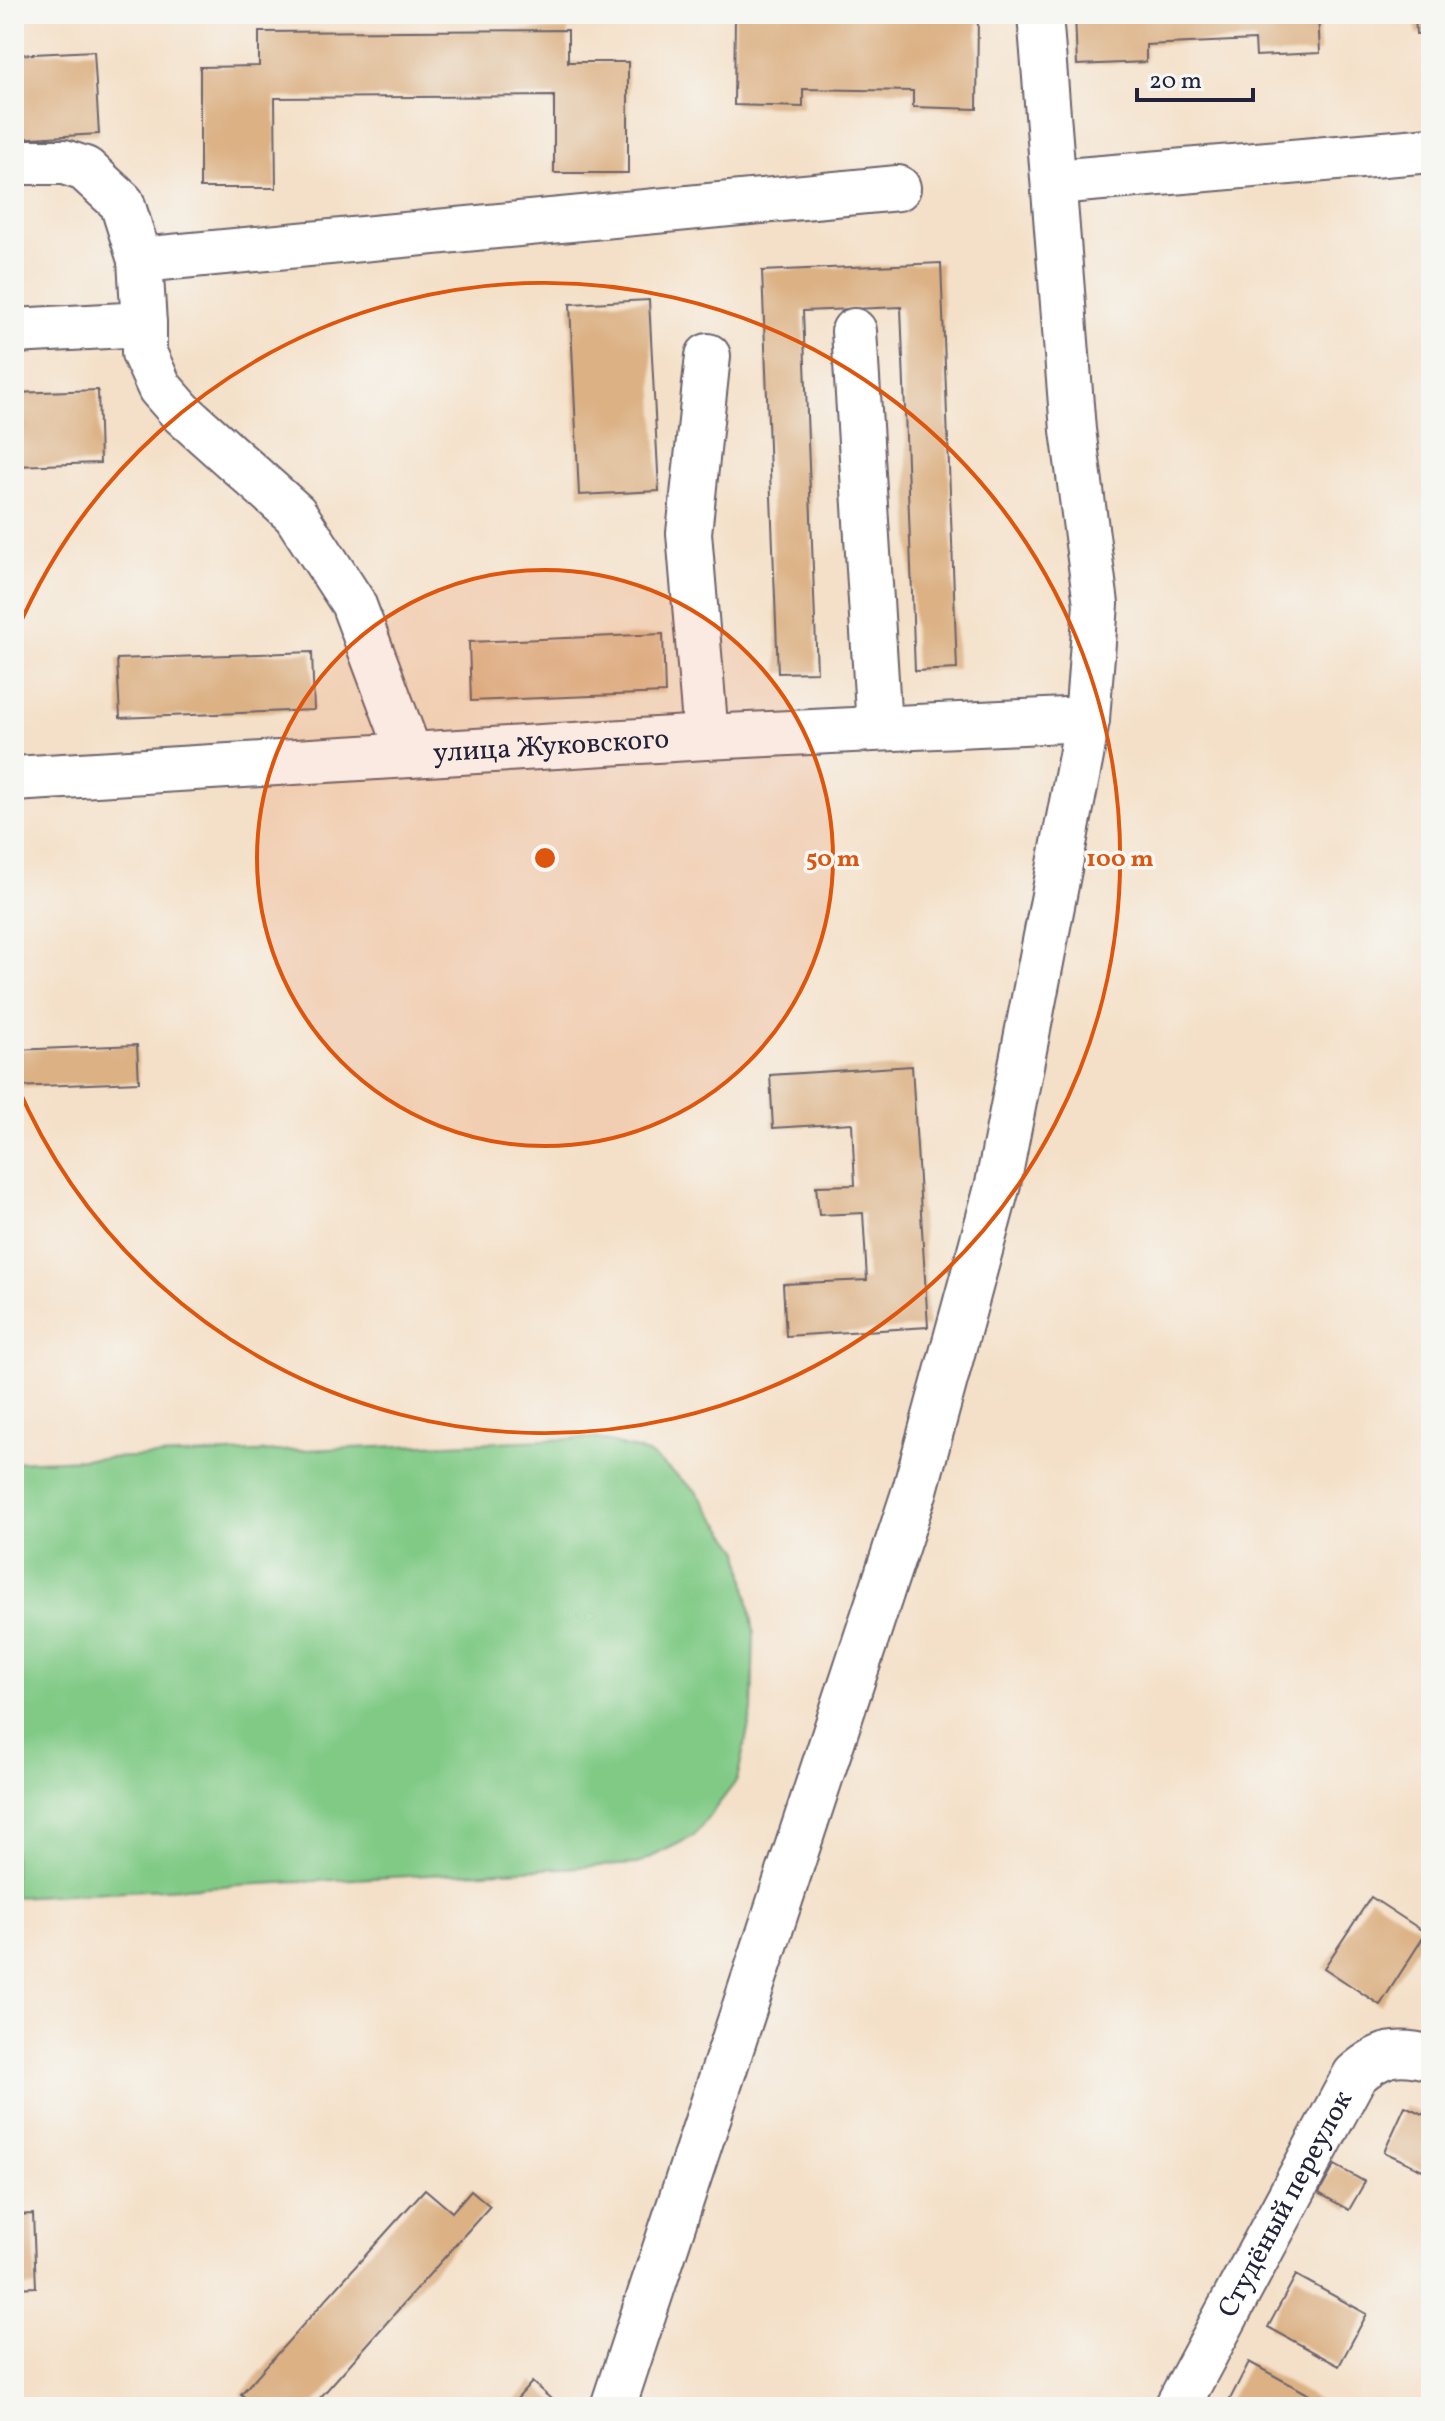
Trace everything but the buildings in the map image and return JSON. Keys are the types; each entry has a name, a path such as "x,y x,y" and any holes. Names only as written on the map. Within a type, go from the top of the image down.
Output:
{"street":[{"path":"613,2407 915,1490 998,1184 1087,719 1096,604 1073,430 1040,14"},
{"path":"1055,182 1431,150"},
{"path":"14,162 64,162 85,169 122,203 140,260 144,353 160,388 182,413 295,514 353,603 410,755"},
{"path":"140,260 898,188"},
{"path":"14,331 144,324"},
{"path":"854,331 879,727"},
{"path":"706,737 689,533 708,356"},
{"name":"улица Жуковского","path":"14,779 879,727 1087,719"},
{"name":"Студёный переулок","path":"1177,2407 1355,2075 1367,2065 1393,2053 1408,2052 1431,2058"}],"green space":[{"path":"595,1438 648,1453 695,1490 740,1551 754,1632 752,1711 737,1780 694,1836 637,1864 14,1897 14,1462"}]}
